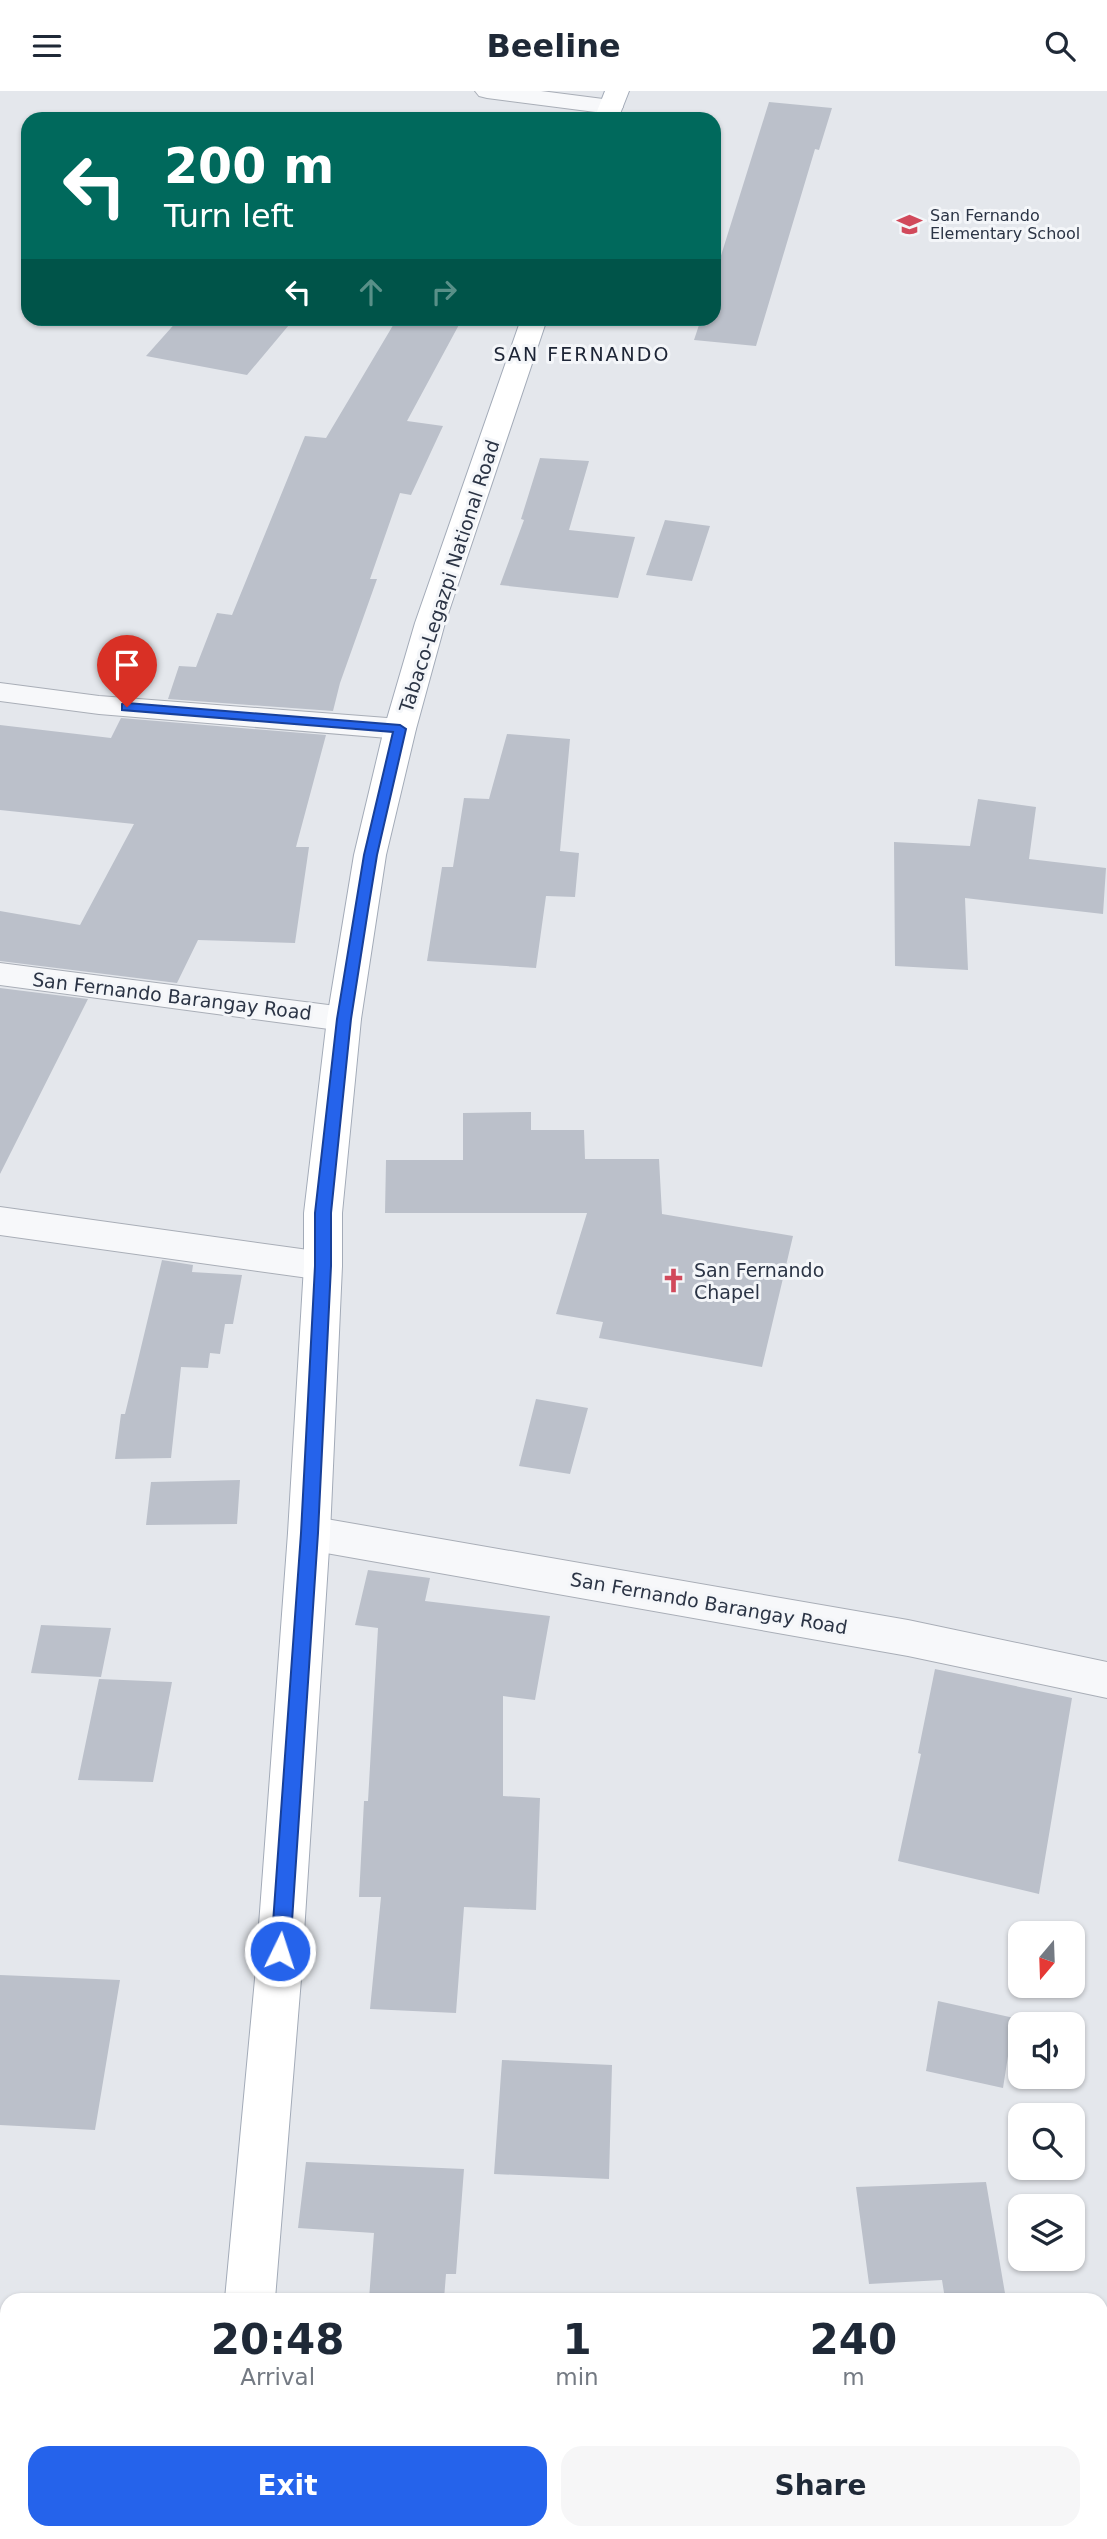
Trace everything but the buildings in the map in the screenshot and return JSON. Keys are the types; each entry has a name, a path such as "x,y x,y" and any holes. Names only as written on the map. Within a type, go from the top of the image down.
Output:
{"main road":[{"name":"Tabaco-Legazpi National Road","path":"251,2293 278,1979 309,1533 323,1266 323,1213 344,1019 370,855 400,729 434,611 532,326"}],"street":[{"path":"487,91 611,106"},
{"path":"0,692 99,705 400,729"},
{"name":"San Fernando Barangay Road","path":"0,974 344,1019"},
{"path":"0,1221 323,1266"},
{"name":"San Fernando Barangay Road","path":"309,1533 908,1638 1107,1680"}],"place":[{"name":"San Fernando Elementary School","path":"910,224"},
{"name":"San Fernando Chapel","path":"674,1281"}],"district":[{"name":"SAN FERNANDO","path":"582,354"}],"route":[{"path":"127,707 400,729 370,855 344,1019 323,1213 323,1266 309,1533 280,1951"}]}
